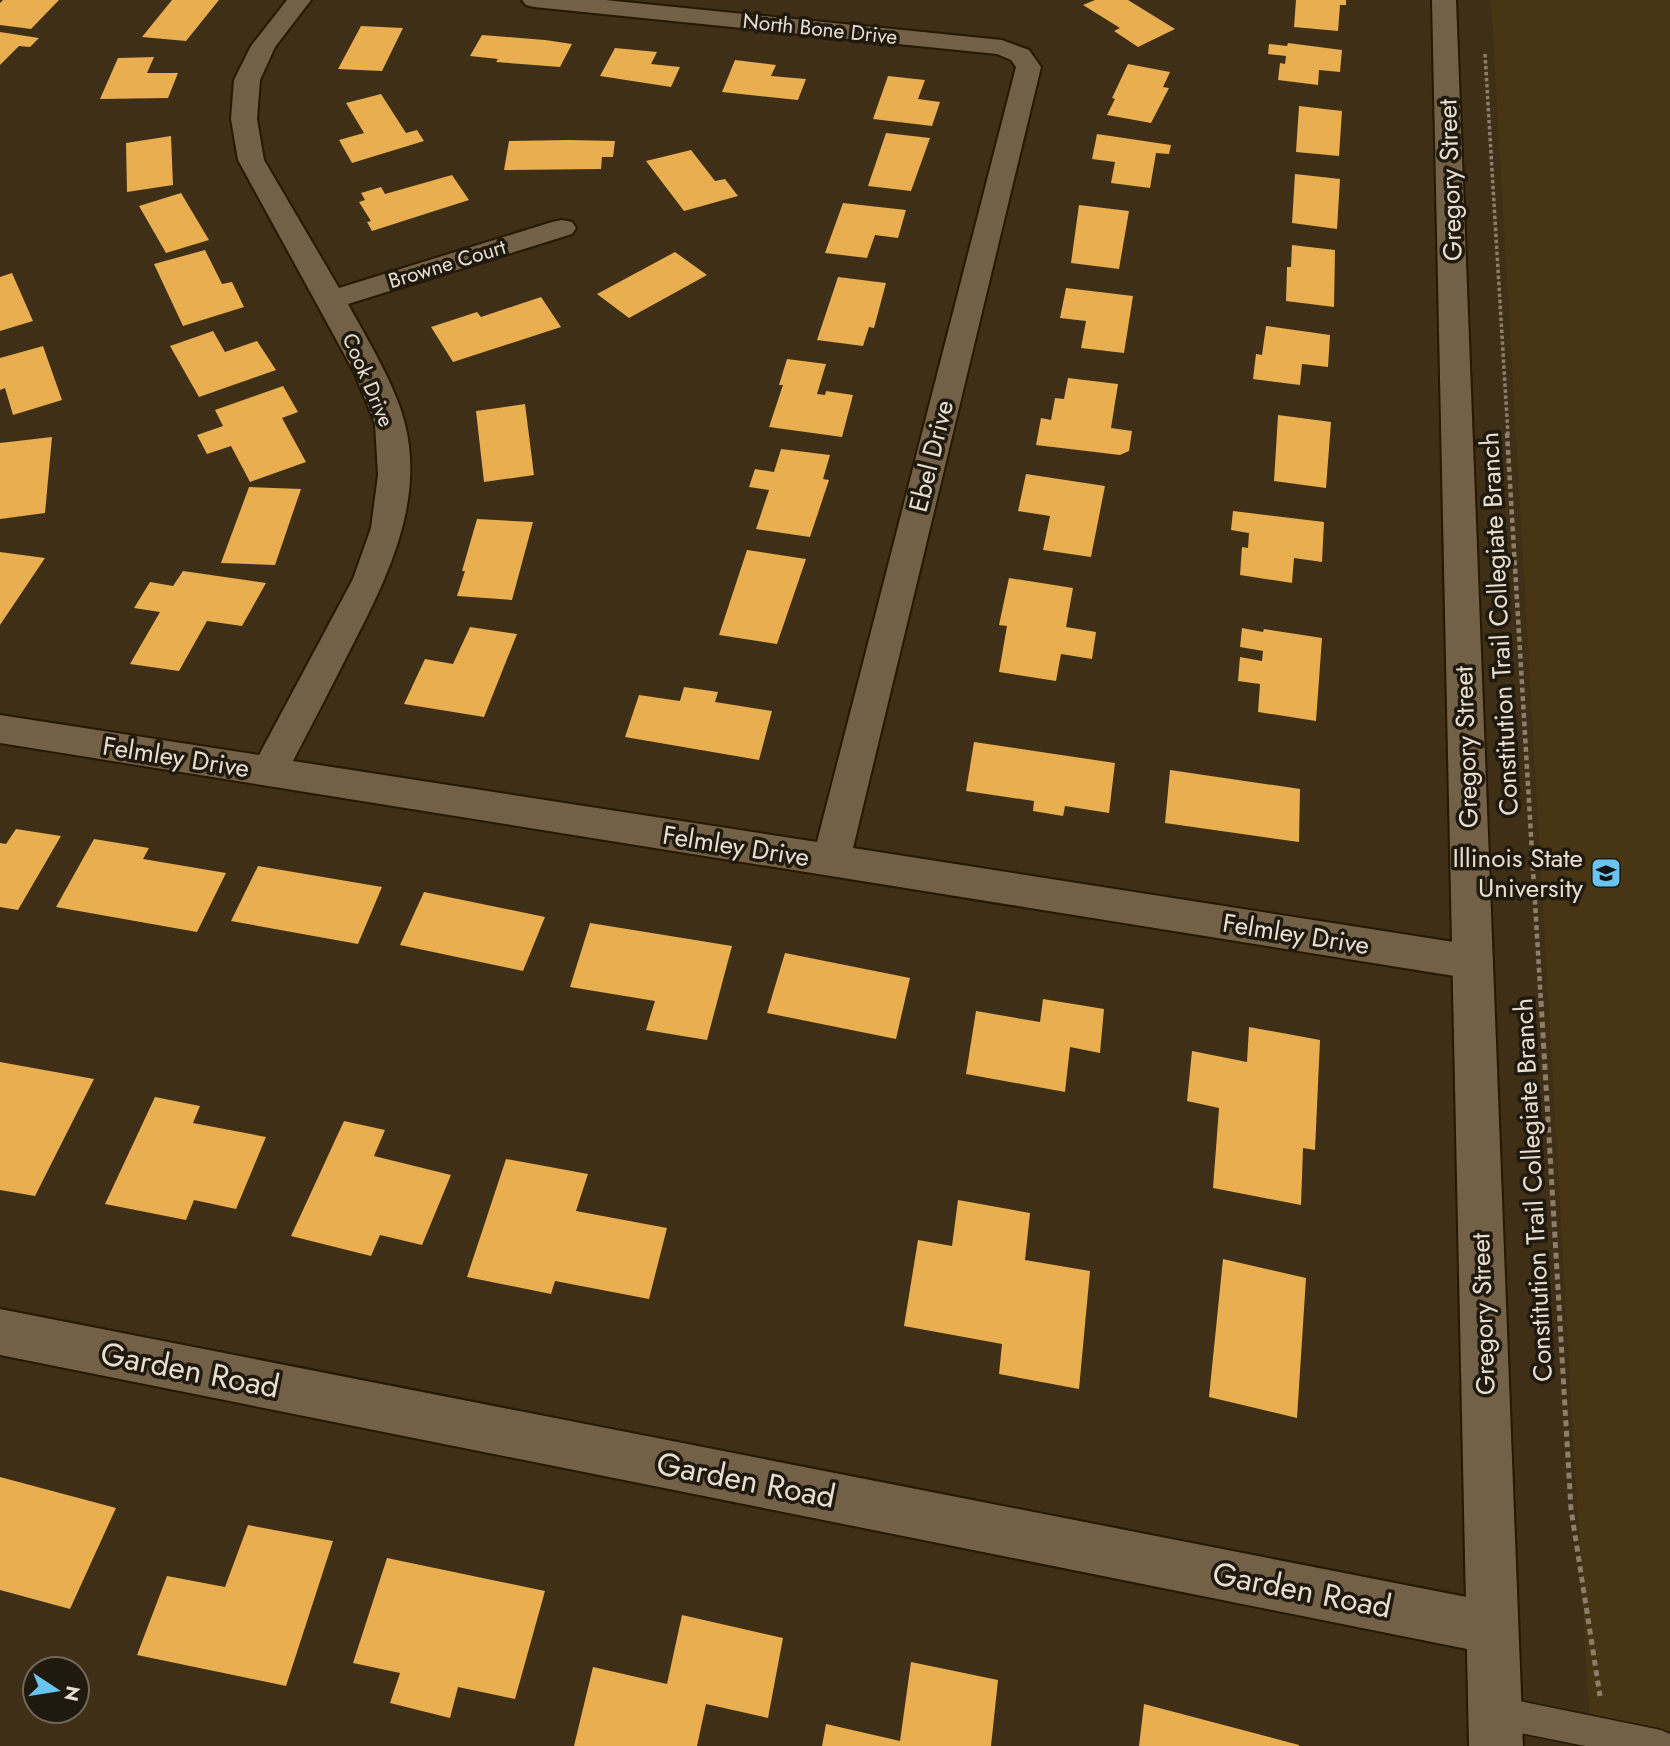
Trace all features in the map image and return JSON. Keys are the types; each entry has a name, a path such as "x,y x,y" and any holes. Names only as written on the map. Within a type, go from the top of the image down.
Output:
{"street":[{"name":"Cook Drive","path":"269,772 370,579 387,528 394,475 390,424 369,372 251,160 244,119 247,80 263,46 299,0"},
{"name":"North Bone Drive","path":"534,0 1002,47 1020,55"},
{"name":"Gregory Street","path":"1444,0 1495,1729"},
{"name":"Ebel Drive","path":"831,861 1029,67 1020,55"},
{"name":"Browne Court","path":"331,300 562,228"},
{"name":"Felmley Drive","path":"0,729 1473,962"},
{"name":"Garden Road","path":"0,1332 1492,1628"}],"lane":[{"path":"1495,1729 1602,1734 1661,1746"}],"path":[{"name":"Constitution Trail Collegiate Branch","path":"1484,42 1571,1509 1600,1686 1602,1734"}],"shaded area":[{"name":"Illinois State University","path":"1491,0 1670,0 1670,1746 1591,1746"}],"building":[{"path":"3,0 59,0 31,29 0,25 0,3"},
{"path":"172,0 219,0 186,41 142,37"},
{"path":"1095,0 1128,0 1175,29 1138,47 1114,31 1120,28 1083,5"},
{"path":"1296,0 1346,0 1346,5 1340,5 1338,31 1294,27"},
{"path":"361,26 403,28 382,71 338,69"},
{"path":"0,32 39,38 30,47 19,46 0,65"},
{"path":"482,35 572,44 560,67 496,62 498,59 470,56"},
{"path":"1288,43 1342,50 1340,72 1319,70 1318,85 1278,80 1280,63 1285,64 1286,56 1268,54 1269,44 1287,46"},
{"path":"615,48 657,52 651,64 680,67 671,87 600,76"},
{"path":"154,57 147,73 178,73 168,98 100,99 118,58"},
{"path":"735,60 776,65 771,76 806,79 798,100 722,92"},
{"path":"1128,64 1170,72 1163,87 1169,88 1151,123 1107,115"},
{"path":"888,76 925,80 918,99 940,102 932,126 873,119"},
{"path":"381,94 406,133 417,130 424,141 352,163 339,140 364,133 346,103"},
{"path":"1299,106 1342,111 1339,156 1296,152"},
{"path":"886,133 930,138 911,191 868,186"},
{"path":"1097,134 1171,145 1169,154 1156,153 1150,188 1111,183 1115,162 1092,159"},
{"path":"171,136 173,185 127,192 126,143"},
{"path":"509,141 615,141 613,157 602,157 601,169 504,170"},
{"path":"691,150 715,181 725,179 738,196 684,211 646,161"},
{"path":"1295,174 1340,179 1337,229 1292,223"},
{"path":"452,175 469,200 372,231 367,222 371,221 359,202 365,200 361,193 381,187 385,194"},
{"path":"181,193 209,240 166,253 139,206"},
{"path":"843,203 906,210 898,238 875,235 867,258 825,253"},
{"path":"1079,205 1129,211 1119,269 1071,263"},
{"path":"1292,245 1335,250 1334,307 1286,301 1287,267 1291,267"},
{"path":"205,250 222,284 232,282 244,307 183,326 154,264"},
{"path":"675,252 707,275 629,318 597,294"},
{"path":"12,273 33,321 0,331 0,277"},
{"path":"838,277 886,283 874,328 869,327 863,346 817,340"},
{"path":"1066,288 1133,296 1124,353 1081,348 1086,321 1060,318"},
{"path":"541,297 561,327 453,362 431,327 477,312 481,317"},
{"path":"1266,326 1330,335 1328,367 1302,364 1300,385 1253,379 1256,354 1262,355"},
{"path":"213,331 225,352 257,341 276,370 199,397 170,346"},
{"path":"43,346 62,400 13,415 5,388 0,390 0,358"},
{"path":"787,359 826,364 817,394 825,395 826,391 853,395 842,437 769,427 783,385 779,385"},
{"path":"1068,378 1118,384 1111,428 1132,431 1129,451 1120,455 1036,445 1041,418 1051,420 1055,398 1064,399"},
{"path":"283,386 298,412 282,418 306,462 250,482 231,446 207,454 197,435 223,426 215,410"},
{"path":"525,404 534,475 484,482 476,411"},
{"path":"1278,415 1331,422 1326,488 1274,481"},
{"path":"52,437 45,513 0,519 0,443"},
{"path":"781,449 830,455 823,479 829,480 810,537 756,529 769,490 749,487 755,469 774,472"},
{"path":"1026,474 1105,486 1091,557 1043,550 1050,516 1018,511"},
{"path":"249,487 301,489 275,565 221,563"},
{"path":"1233,511 1324,522 1322,562 1294,558 1292,583 1240,575 1242,547 1248,548 1249,533 1231,530"},
{"path":"477,519 533,522 512,600 457,596"},
{"path":"747,550 806,559 777,644 719,635"},
{"path":"0,552 45,558 0,625"},
{"path":"183,571 266,583 242,626 207,621 179,671 130,664 160,612 134,608 150,582 173,586"},
{"path":"1009,578 1073,588 1066,627 1096,632 1092,659 1061,654 1056,681 999,672 1007,626 999,625"},
{"path":"470,627 517,634 484,717 404,704 425,659 453,664"},
{"path":"1242,628 1322,638 1316,721 1258,712 1260,684 1238,681 1240,657 1262,661 1263,651 1240,647"},
{"path":"684,687 718,692 715,702 772,711 759,760 625,737 639,695 680,701"},
{"path":"974,742 1115,763 1109,813 1065,806 1063,816 1033,811 1034,801 966,791"},
{"path":"1170,770 1300,789 1299,842 1165,823"},
{"path":"16,829 61,836 18,910 0,907 0,843 6,844"},
{"path":"94,839 149,848 143,859 226,873 197,932 56,907"},
{"path":"258,866 382,887 358,944 231,921"},
{"path":"424,892 545,917 523,971 400,945"},
{"path":"590,923 732,946 707,1040 646,1030 655,1001 570,987"},
{"path":"785,953 910,978 896,1039 767,1013"},
{"path":"1043,999 1104,1009 1100,1053 1070,1047 1065,1092 966,1074 976,1011 1040,1022"},
{"path":"1249,1027 1320,1040 1315,1150 1303,1148 1301,1205 1213,1188 1219,1108 1187,1101 1192,1051 1247,1062"},
{"path":"0,1062 94,1079 35,1196 0,1190"},
{"path":"155,1097 200,1106 193,1123 266,1137 236,1209 194,1200 186,1220 105,1204"},
{"path":"344,1121 385,1130 374,1156 451,1175 422,1245 380,1235 371,1256 291,1236"},
{"path":"506,1159 588,1174 576,1211 667,1228 649,1299 555,1281 551,1294 467,1277"},
{"path":"958,1200 1030,1213 1025,1260 1090,1271 1079,1389 999,1374 1002,1344 904,1326 918,1240 952,1246"},
{"path":"1223,1259 1306,1278 1297,1418 1209,1397"},
{"path":"0,1477 116,1508 70,1609 0,1590"},
{"path":"248,1525 333,1541 286,1686 137,1655 167,1576 225,1587"},
{"path":"387,1558 545,1591 515,1699 458,1687 450,1718 390,1703 400,1673 353,1663"},
{"path":"682,1615 783,1638 768,1718 706,1704 697,1746 574,1746 593,1667 667,1684"},
{"path":"911,1662 998,1680 991,1746 822,1746 826,1724 900,1741"},
{"path":"1144,1704 1299,1745 1299,1746 1139,1746"}],"place":[{"name":"Illinois State University","path":"1606,873"}]}
